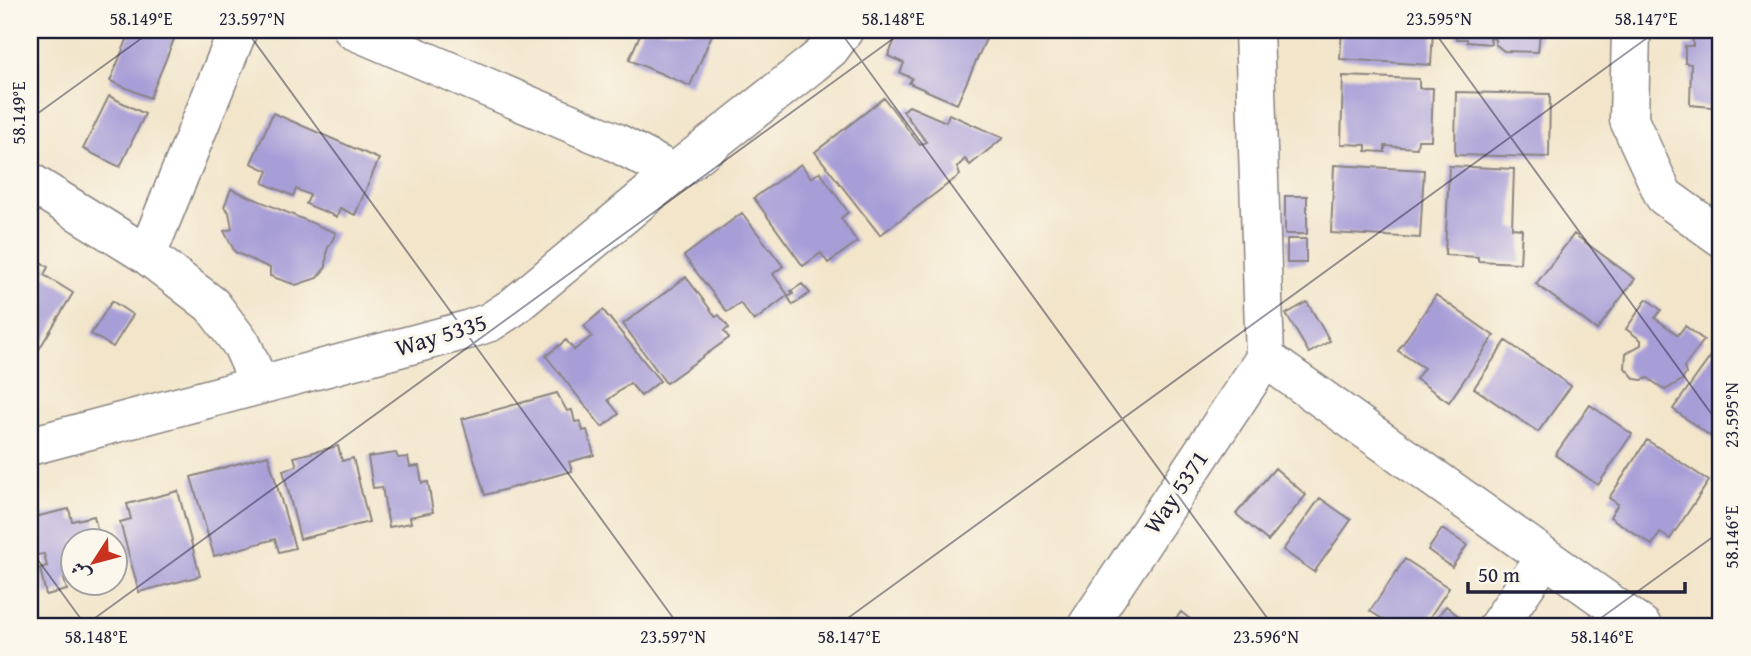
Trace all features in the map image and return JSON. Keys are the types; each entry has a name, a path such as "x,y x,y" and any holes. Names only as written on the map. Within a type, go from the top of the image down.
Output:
{"street":[{"path":"147,255 239,30"},
{"path":"353,30 615,142 674,173"},
{"name":"Way 5335","path":"30,446 490,322 513,307 674,173 812,64 830,49 844,30"},
{"path":"1254,30 1265,358 1642,626"},
{"path":"1631,30 1629,120 1664,197 1721,237"},
{"path":"30,182 147,255 212,305 242,345 260,385"},
{"name":"Way 5371","path":"1087,626 1265,358"},
{"path":"1498,626 1545,557"}],"building":[{"path":"131,30 158,30 175,37 150,98 110,81"},
{"path":"642,30 714,30 690,86 629,60"},
{"path":"899,30 990,30 957,104 909,83 912,78 900,73 904,63 888,56"},
{"path":"1342,30 1433,30 1431,65 1340,59"},
{"path":"1458,30 1540,32 1538,52 1504,51 1495,44 1495,39 1490,38 1491,44 1456,39"},
{"path":"1693,30 1721,30 1721,102 1712,107 1690,105 1691,64 1685,63 1685,46 1693,46"},
{"path":"1343,76 1419,79 1419,88 1433,88 1431,140 1418,140 1417,148 1385,146 1385,152 1366,151 1366,145 1341,144"},
{"path":"1456,92 1550,94 1549,157 1455,155"},
{"path":"109,96 145,114 120,167 83,149"},
{"path":"884,98 920,145 926,142 903,111 909,106 946,122 949,114 1003,138 970,165 965,159 957,167 960,175 880,235 815,152"},
{"path":"273,113 379,159 355,215 340,208 337,217 306,204 310,195 296,189 293,196 263,183 268,171 251,163"},
{"path":"801,164 811,178 820,172 848,212 841,218 857,242 828,263 821,253 803,266 754,198"},
{"path":"1334,165 1424,170 1420,238 1331,233"},
{"path":"1449,166 1514,169 1512,228 1522,229 1520,263 1478,261 1478,257 1445,255"},
{"path":"231,189 336,233 327,250 326,267 317,278 296,285 270,276 270,268 235,252 224,231 232,229 229,212 224,207"},
{"path":"1285,196 1307,196 1307,234 1285,234"},
{"path":"742,213 783,266 773,274 788,295 754,321 740,303 727,312 684,256"},
{"path":"1574,234 1635,279 1597,330 1536,284"},
{"path":"1287,239 1306,239 1306,263 1287,263"},
{"path":"30,255 48,267 44,275 73,293 35,356 30,353"},
{"path":"686,277 716,317 719,315 729,328 724,331 729,338 666,383 623,324"},
{"path":"802,284 810,293 793,305 788,297 793,294 791,291"},
{"path":"1436,295 1494,336 1449,402 1416,379 1424,368 1398,351"},
{"path":"1647,299 1661,310 1655,318 1678,335 1685,326 1704,340 1684,367 1686,374 1682,380 1665,390 1648,378 1635,379 1625,368 1626,353 1641,345 1641,340 1626,329"},
{"path":"112,301 133,315 113,347 91,334"},
{"path":"1307,302 1330,341 1309,353 1286,314"},
{"path":"603,310 660,381 641,396 630,383 608,400 619,414 602,427 546,356 566,340 574,350 592,336 584,326"},
{"path":"1506,341 1571,386 1538,432 1474,388"},
{"path":"1721,342 1721,444 1673,409"},
{"path":"557,393 567,411 572,410 575,422 580,421 583,431 587,430 594,455 569,462 572,471 485,495 462,419"},
{"path":"1590,405 1632,434 1598,485 1555,455"},
{"path":"1647,440 1709,481 1670,539 1660,533 1652,545 1610,517 1618,504 1609,498"},
{"path":"338,446 342,461 353,458 369,522 300,539 283,470 297,466 294,457"},
{"path":"396,453 398,458 408,457 410,467 419,466 422,483 428,482 433,512 410,517 411,523 389,527 382,487 373,488 368,457"},
{"path":"268,455 295,548 279,552 275,539 214,556 191,477"},
{"path":"1275,468 1306,495 1268,541 1236,514"},
{"path":"178,491 200,576 139,592 130,559 130,526 121,526 120,522 131,519 127,504"},
{"path":"1320,498 1351,520 1314,572 1283,550"},
{"path":"69,509 72,521 94,516 96,526 60,526 60,592 46,595 40,568 47,566 44,554 36,555 30,518"},
{"path":"1442,529 1467,545 1452,567 1428,550"},
{"path":"1405,559 1449,588 1424,626 1393,626 1370,611"},
{"path":"1446,606 1462,619 1456,626 1430,626"},
{"path":"1181,612 1199,626 1170,626"}]}
